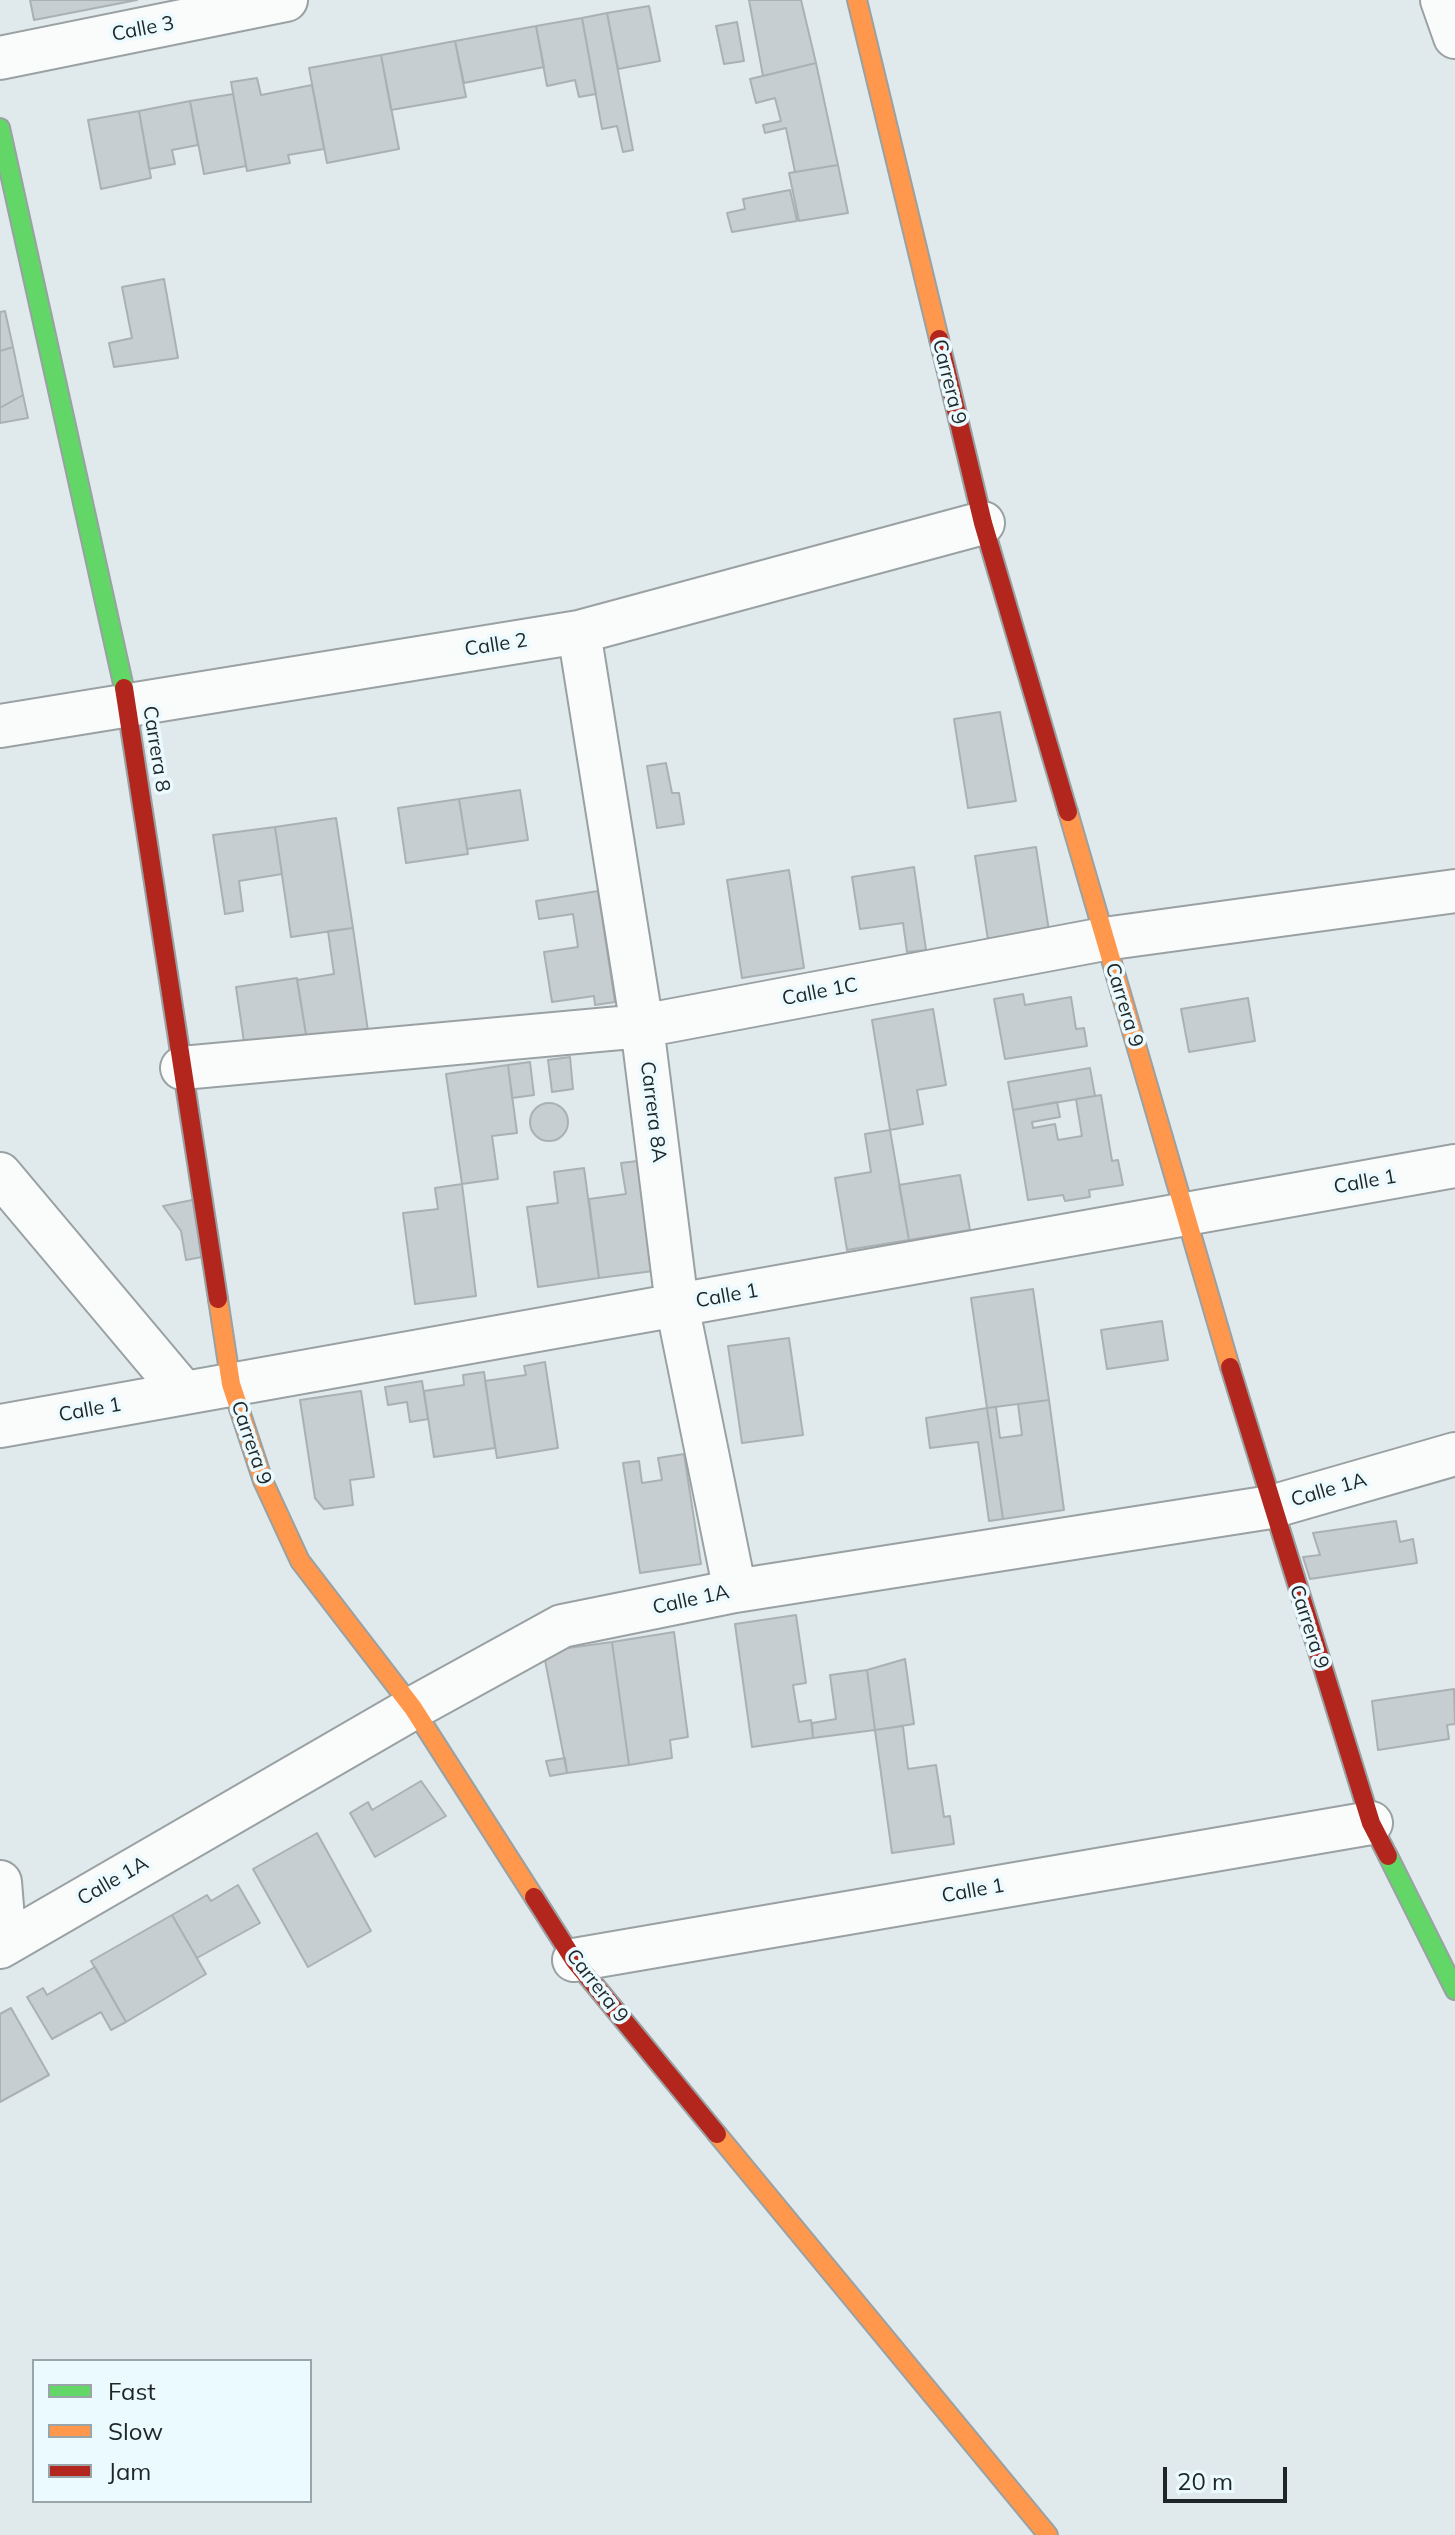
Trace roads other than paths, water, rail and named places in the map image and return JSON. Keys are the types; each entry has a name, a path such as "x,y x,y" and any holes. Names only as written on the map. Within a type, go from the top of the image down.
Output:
{"street":[{"name":"Calle 3","path":"0,58 286,0"},
{"name":"Carrera 9","path":"857,0 983,523 1271,1507 1371,1823 1455,1990"},
{"path":"1442,0 1455,37"},
{"name":"Carrera 8","path":"0,128 128,706 231,1384"},
{"name":"Calle 2","path":"0,726 579,632 983,523"},
{"name":"Carrera 8A","path":"579,632 642,1026 677,1305 735,1591"},
{"name":"Calle 1C","path":"182,1068 642,1026 1104,939 1455,891"},
{"name":"Calle 1","path":"0,1426 1455,1166"},
{"path":"0,1174 184,1393"},
{"name":"Carrera 9","path":"231,1384 263,1481 300,1561 413,1708 574,1960 1048,2535"},
{"name":"Calle 1A","path":"2,1945 413,1708 562,1626 735,1591 1271,1507 1455,1454"},
{"name":"Calle 1","path":"574,1960 1371,1823"},
{"path":"0,1882 2,1945"}]}
